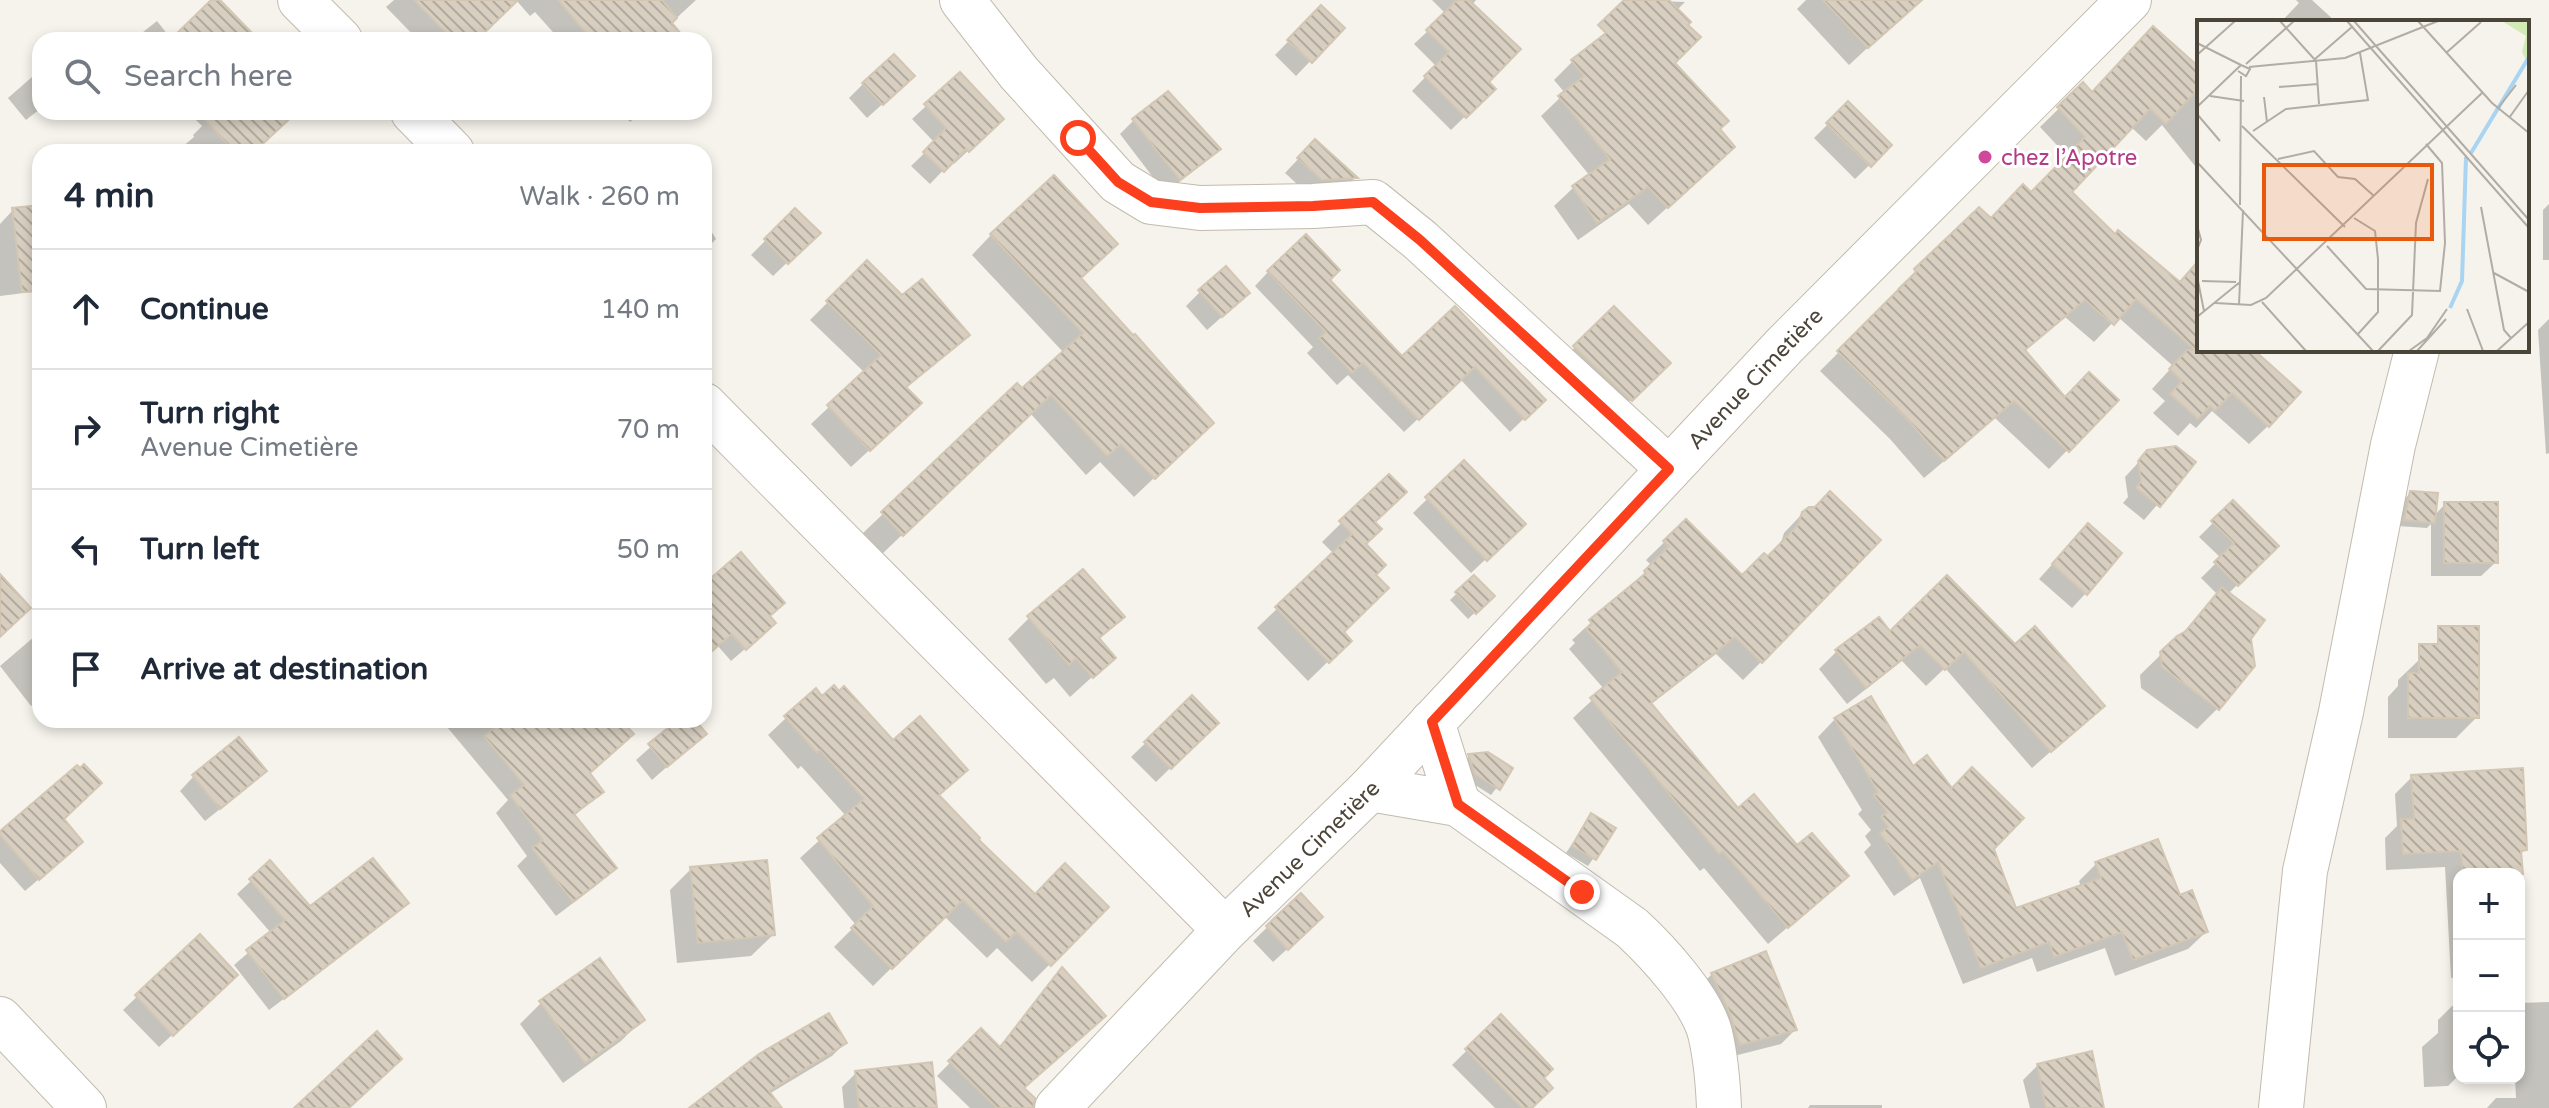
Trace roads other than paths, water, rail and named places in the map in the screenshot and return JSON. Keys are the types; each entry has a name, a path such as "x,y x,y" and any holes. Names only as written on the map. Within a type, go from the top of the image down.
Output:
{"street":[{"path":"300,0 332,32"},
{"path":"962,0 1019,73 1118,182 1151,202 1200,208 1373,202 1420,240 1669,469"},
{"name":"Avenue Cimetière","path":"1057,1108 1225,930 1370,789 1785,345 2129,0"},
{"path":"421,120 444,144"},
{"path":"2281,1108 2305,871 2341,712 2393,445 2416,352"},
{"path":"712,413 1225,930"},
{"path":"1432,722 1458,804"},
{"path":"1370,789 1458,804 1632,928 1655,950 1685,987 1709,1030 1718,1079 1719,1108"},
{"path":"0,1019 84,1108"}],"place":[{"name":"chez l’Apotre","path":"1985,157"}]}
